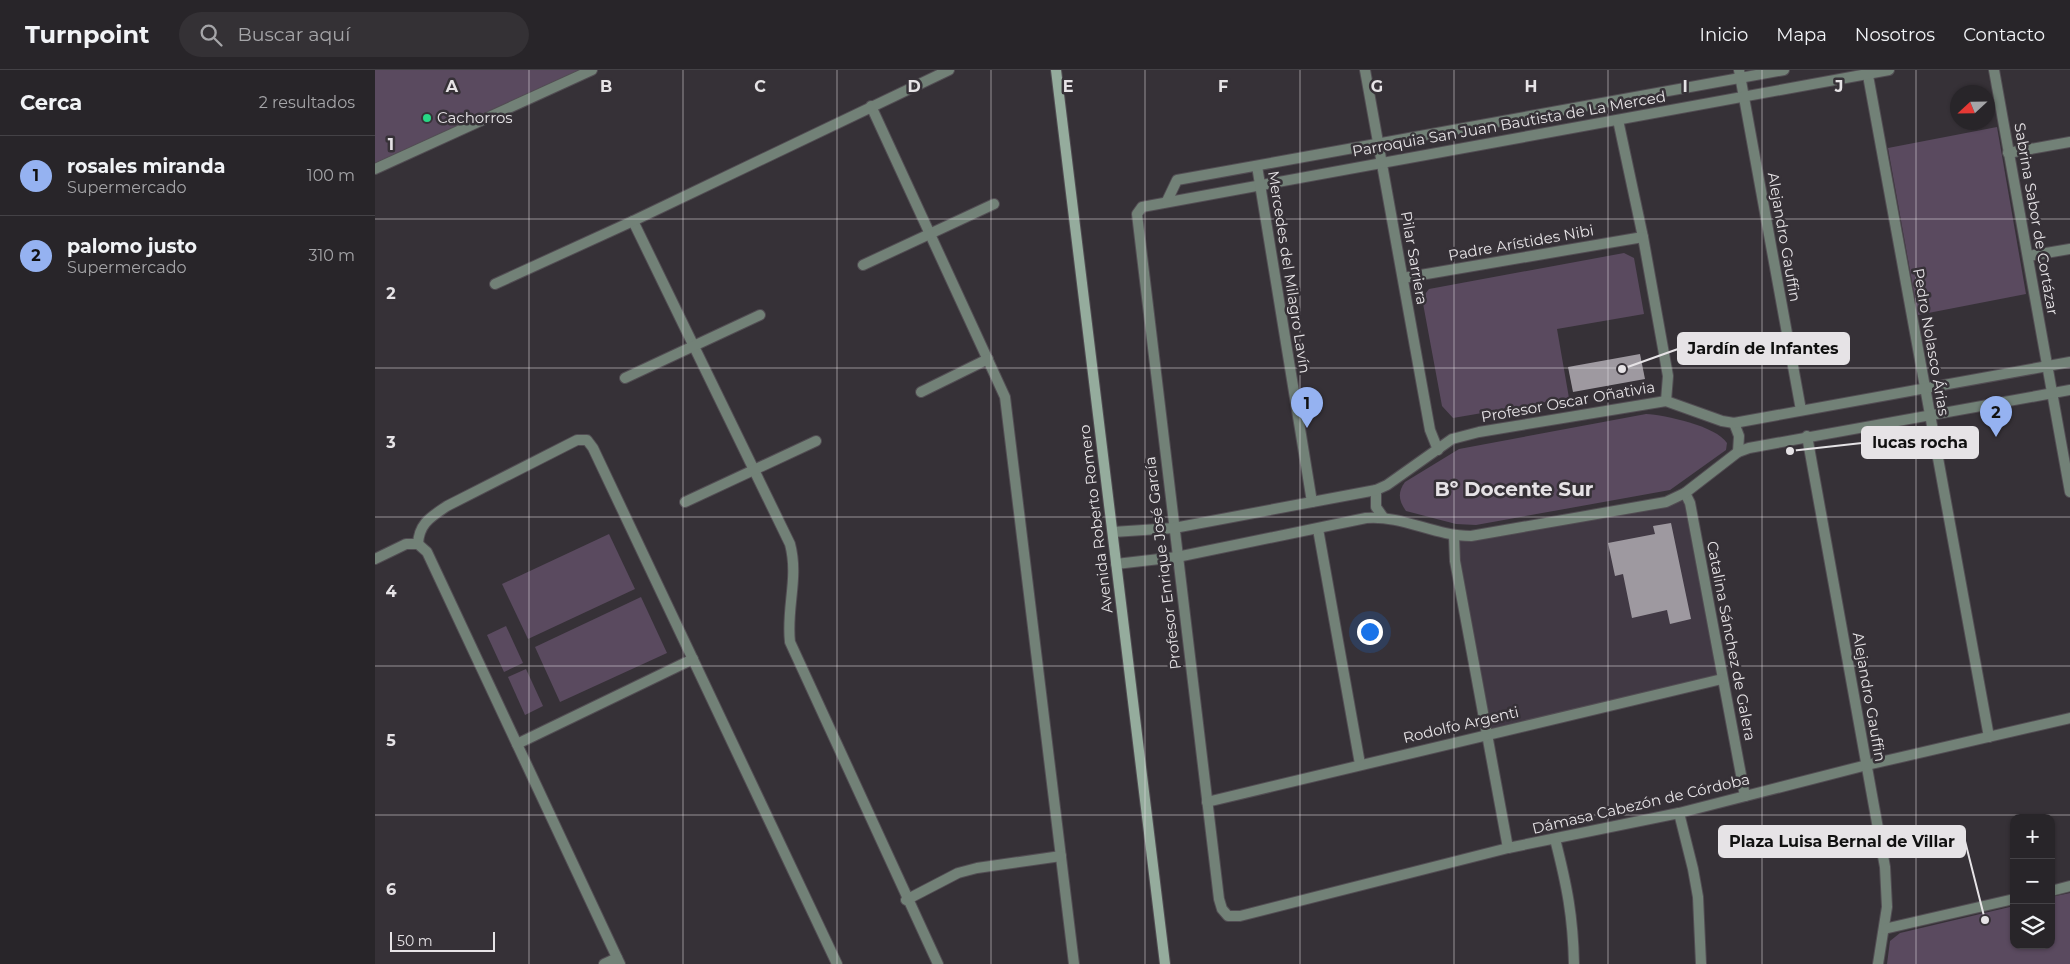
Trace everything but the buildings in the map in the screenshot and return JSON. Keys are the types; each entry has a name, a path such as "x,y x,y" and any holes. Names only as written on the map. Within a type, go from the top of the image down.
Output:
{"main road":[{"name":"Avenida Roberto Romero","path":"1056,70 1165,964"}],"street":[{"path":"375,169 592,70"},
{"path":"495,284 633,221 949,70"},
{"name":"Pilar Sarriera","path":"1365,70 1430,430 1438,450"},
{"path":"1167,201 1177,180 1378,144 1739,74 1784,70"},
{"name":"Parroquia San Juan Bautista de La Merced","path":"1137,214 1142,207 1167,201 1744,97 1868,72 1889,70"},
{"name":"Sabrina Sabor de Cortázar","path":"1994,70 2070,492"},
{"name":"Pedro Nolasco Árias","path":"1868,72 1924,389 1989,737"},
{"name":"Alejandro Gauffin","path":"1739,74 1801,410"},
{"path":"871,106 1005,397 1010,424 1074,964"},
{"path":"1618,120 1643,236 1668,376 1665,401"},
{"path":"2008,152 2070,142"},
{"name":"Mercedes del Milagro Lavín","path":"1257,166 1312,502"},
{"path":"863,265 994,204"},
{"name":"Profesor Enrique José García","path":"1137,214 1177,557 1222,909"},
{"path":"633,221 790,544 795,562 787,622 790,642 906,900 937,964"},
{"name":"Padre Arístides Nibi","path":"1403,278 1643,236"},
{"path":"2028,256 2070,250"},
{"path":"625,378 759,315"},
{"path":"921,392 989,359"},
{"name":"Profesor Oscar Oñativia","path":"1113,532 1174,528 1376,490 1387,485 1452,439 1479,432 1665,401 1722,421 1734,422 2070,362"},
{"path":"1116,564 1177,557 1366,518 1383,517 1454,536 1471,536 1651,506 1685,493 1738,452 1807,436 2070,390"},
{"path":"1734,422 1739,436 1738,452"},
{"name":"Alejandro Gauffin","path":"1807,436 1885,867 1887,892 1884,929 1878,964"},
{"path":"418,544 419,532 430,517 447,506 577,440 587,440 593,448 837,964"},
{"path":"685,502 816,441"},
{"path":"1376,490 1376,507 1383,517"},
{"name":"Catalina Sánchez de Galera","path":"1685,493 1690,503 1745,796"},
{"path":"1319,529 1360,764"},
{"path":"1454,536 1455,561 1509,848"},
{"path":"375,559 406,544 418,544 427,552 618,961 605,964"},
{"path":"517,744 693,659"},
{"name":"Rodolfo Argenti","path":"1207,802 1723,679"},
{"name":"Dámasa Cabezón de Córdoba","path":"1222,909 1228,916 1239,916 1509,848 1679,813 1867,765 2070,718"},
{"path":"1679,813 1698,897 1701,964"},
{"path":"1555,840 1569,894 1573,922 1574,964"},
{"path":"906,900 967,871 1061,856"},
{"path":"2055,889 2070,886"},
{"path":"1884,929 2010,900"}],"shaded area":[{"name":"Cachorros","path":"375,70 582,70 375,167"},
{"path":"1997,127 2026,294 1918,315 1888,148 1981,130 1995,130"},
{"path":"1624,253 1634,258 1644,314 1557,329 1569,398 1453,418 1442,406 1422,298 1429,289"},
{"path":"1646,414 1689,422 1712,431 1727,443 1726,450 1670,490 1476,525 1456,524 1406,511 1400,500 1400,493 1405,482 1459,449"},
{"path":"1685,494 1722,679 1488,732 1455,536"},
{"path":"609,534 635,589 528,639 502,584"},
{"path":"641,597 667,653 560,702 535,647"},
{"path":"506,626 523,663 504,672 487,635"},
{"path":"526,669 543,706 525,715 508,677"},
{"path":"2070,893 2070,964 1887,964 1890,941 1900,933 2010,907 2010,949 2055,949 2055,896"}],"place":[{"name":"Cachorros","path":"427,118"},
{"name":"Jardín de Infantes","path":"1622,369"},
{"name":"rosales miranda","path":"1307,428"},
{"name":"palomo justo","path":"1996,437"},
{"name":"lucas rocha","path":"1790,451"},
{"name":"Plaza Luisa Bernal de Villar","path":"1985,920"}],"district":[{"name":"Bº Docente Sur","path":"1514,489"}]}
